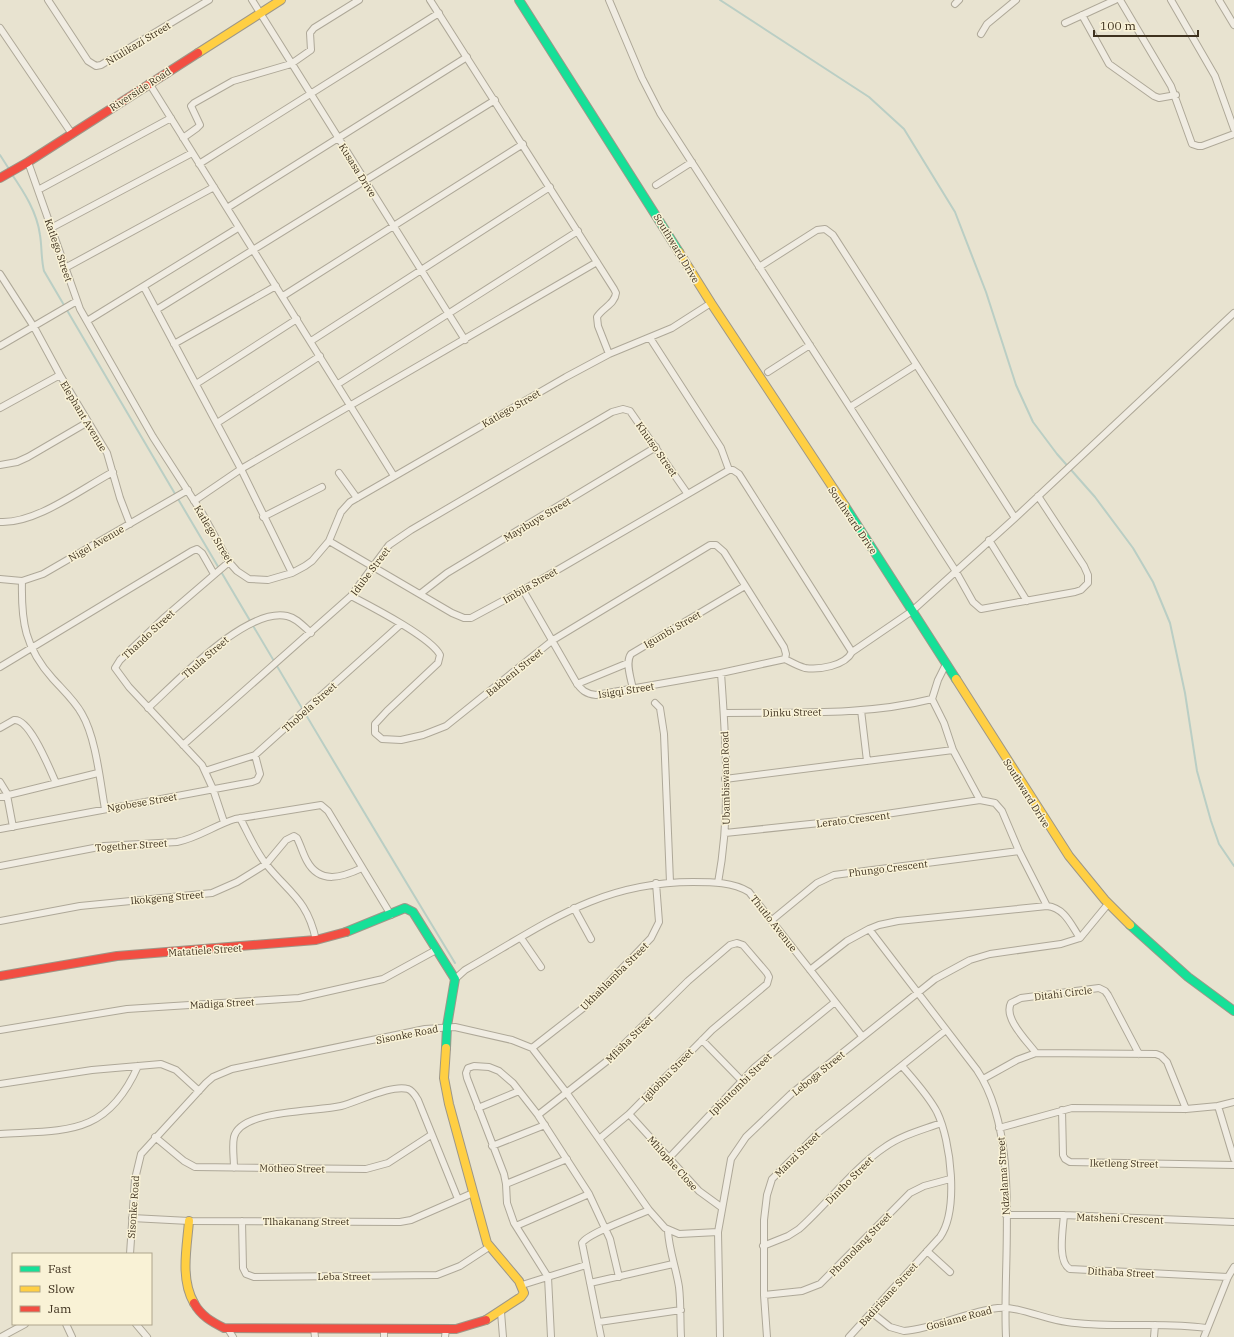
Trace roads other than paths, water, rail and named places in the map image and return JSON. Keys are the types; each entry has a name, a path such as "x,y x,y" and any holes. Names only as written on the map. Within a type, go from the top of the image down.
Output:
{"street":[{"name":"Ntulikazi Street","path":"48,0 88,61 96,66 101,65 208,0"},
{"name":"Kusasa Drive","path":"252,0 466,340"},
{"name":"Riverside Road","path":"0,178 28,162 149,83 281,0"},
{"path":"183,138 200,125 192,110 191,106 194,103 233,82 291,64 311,50 310,34 314,28 359,0"},
{"path":"430,0 523,144 616,293 614,300 603,309 597,317 598,326 609,354"},
{"name":"Southward Drive","path":"519,0 644,194 710,304 912,611 1055,836 1082,874 1108,904 1163,956 1230,1009"},
{"path":"609,0 646,85 660,113 956,570 973,602 981,609 1075,592 1085,587 1089,580 1084,566 1038,496"},
{"path":"981,34 987,24 1016,0"},
{"path":"1065,23 1115,0"},
{"path":"1120,0 1176,95 1194,145 1202,146 1234,134"},
{"path":"1171,0 1215,76 1234,129"},
{"path":"1219,0 1234,25"},
{"path":"199,164 439,13"},
{"path":"1082,15 1113,69 1154,96 1159,98 1176,95"},
{"path":"0,28 72,134"},
{"path":"227,208 467,57"},
{"path":"149,83 227,208 252,252 297,319 394,476"},
{"path":"156,310 252,252 495,100"},
{"path":"38,190 171,118"},
{"path":"282,296 523,144"},
{"path":"51,228 192,153"},
{"name":"Katlego Street","path":"28,162 77,301 87,322 153,437 188,490 229,562 243,576 249,579 273,579 292,573 312,561 329,541 344,506 356,498 566,377 609,354 672,328 710,304"},
{"path":"656,185 692,162"},
{"path":"65,268 214,187"},
{"path":"310,341 550,187"},
{"path":"87,322 238,228"},
{"path":"759,267 817,230 822,229 829,232 837,241 1015,518"},
{"path":"338,384 578,231"},
{"path":"194,501 241,469 466,340 596,262"},
{"name":"Elephant Avenue","path":"0,274 34,327 60,375 107,453 120,498 130,524"},
{"path":"174,344 276,286"},
{"path":"144,287 241,469 292,573"},
{"path":"0,346 77,301"},
{"path":"785,659 803,667 816,668 844,661 852,652 912,611 1065,472 1234,313"},
{"path":"196,384 297,319"},
{"path":"650,338 721,448 729,470 733,470 739,474 852,652"},
{"path":"768,372 810,345"},
{"path":"217,423 320,356"},
{"path":"850,406 916,364"},
{"path":"0,408 60,375"},
{"name":"Khutso Street","path":"623,409 630,412 687,493"},
{"name":"Idube Street","path":"184,745 351,596 389,545 398,538 612,412 623,409"},
{"path":"0,465 17,462 28,457 88,422"},
{"name":"Mayibuye Street","path":"420,594 447,573 656,447"},
{"name":"Imbila Street","path":"329,541 452,613 464,618 471,618 523,590 687,493 729,470"},
{"path":"0,522 10,523 34,516 113,472"},
{"path":"339,473 356,498"},
{"path":"264,518 322,487"},
{"name":"Nigel Avenue","path":"0,579 22,581 43,574 188,490"},
{"path":"989,540 1027,601"},
{"name":"Bakheni Street","path":"351,596 401,624 434,646 440,654 438,663 375,724 375,733 382,739 410,739 446,726 553,640 710,545 716,545 724,552 784,647 786,654 785,659"},
{"path":"0,667 192,551 197,550 202,553 214,574"},
{"name":"Thando Street","path":"214,788 205,771 184,745 148,708 116,671 116,664 229,562"},
{"path":"22,581 22,616 31,649 41,665 82,713 90,736 105,808"},
{"name":"Igumbi Street","path":"628,663 628,657 635,650 745,586"},
{"name":"Isigqi Street","path":"523,590 578,684 584,691 596,695 721,673 785,659"},
{"name":"Thula Street","path":"148,708 219,643 246,626 282,615 295,618 311,633"},
{"name":"Thobela Street","path":"205,771 255,755 401,624"},
{"path":"578,684 628,663 633,689"},
{"path":"946,664 938,680 932,699 944,723 954,750 980,800 990,801 999,806 1012,832 1019,851 1047,906"},
{"name":"Ubambiswano Road","path":"718,883 725,833 724,714 721,673"},
{"name":"Dinku Street","path":"724,714 861,710 905,706 932,699"},
{"path":"656,703 660,708 664,734 670,882"},
{"path":"861,710 867,761"},
{"path":"0,728 14,720 22,723 40,747 56,783"},
{"path":"725,779 954,750"},
{"name":"Ngobese Street","path":"0,829 257,780 260,774 255,755"},
{"path":"0,797 98,773"},
{"path":"0,782 7,795 13,827"},
{"path":"214,788 224,822"},
{"name":"Lerato Crescent","path":"725,833 839,821 980,800"},
{"name":"Together Street","path":"0,866 104,846 177,842 195,836 224,822 321,805 328,811 362,868"},
{"path":"240,818 266,864 304,906 312,924 316,940"},
{"name":"Ikokgeng Street","path":"0,921 80,906 212,893 237,882 266,864 286,840 294,836 297,838 308,863 322,875 329,878 341,877 362,868"},
{"name":"Phungo Crescent","path":"772,920 817,883 834,875 1019,851"},
{"path":"362,868 391,915"},
{"name":"Thutlo Avenue","path":"455,979 465,970 574,908 605,895 656,883 718,883 732,885 749,892 862,1036"},
{"name":"Ukhahlamba Street","path":"532,1048 587,1005 651,938 659,922 656,883"},
{"path":"810,970 842,945 869,928 898,922 1047,906 1059,909 1080,938 1108,904"},
{"name":"Matatiele Street","path":"0,976 118,956 316,940 342,934 405,908 413,912 436,950"},
{"path":"574,908 592,939"},
{"path":"869,928 916,992"},
{"path":"521,938 541,967"},
{"name":"Leboga Street","path":"720,1337 718,1232 729,1165 737,1148 770,1113 791,1094 916,992 952,968 970,960 990,954 1061,944 1080,938"},
{"name":"Mfisha Street","path":"538,1115 607,1061 688,981 730,945 737,943 740,944 765,970 769,981 764,988 735,1011"},
{"path":"189,1221 185,1272 187,1294 202,1315 211,1323 228,1329 315,1333 445,1333 487,1320 518,1301 524,1293 522,1285 489,1247 473,1193 444,1078 447,1026 455,979 436,950"},
{"name":"Madiga Street","path":"0,1030 127,1009 299,998 384,979 436,950"},
{"name":"Ditahi Circle","path":"1036,1053 1010,1018 1008,1010 1011,1002 1020,998 1099,988 1108,995 1139,1054"},
{"name":"Ndzalama Street","path":"916,992 983,1079 999,1128 1004,1161 1006,1215 1004,1308 1006,1337"},
{"name":"Iphintombi Street","path":"669,1158 741,1080 774,1050 835,1002"},
{"name":"Igilobhu Street","path":"600,1139 629,1114 702,1040 735,1011"},
{"name":"Sisonke Road","path":"130,1253 138,1161 146,1147 213,1077 232,1068 425,1029 447,1026 512,1040 532,1048"},
{"name":"Manzi Street","path":"767,1337 763,1246 767,1195 772,1179 819,1132 946,1030"},
{"path":"702,1040 741,1080"},
{"path":"532,1048 600,1139 649,1210 668,1231 679,1234 718,1232"},
{"path":"983,1079 1017,1060 1036,1053 1156,1054 1164,1058 1186,1108"},
{"path":"0,1084 85,1070 161,1064 170,1066 183,1075 198,1091"},
{"path":"0,1134 74,1129 94,1120 104,1114 120,1098 127,1089 138,1066"},
{"path":"551,1337 548,1276 516,1226 507,1203 506,1184 466,1075 467,1070 471,1067 484,1066 499,1071 507,1077 538,1115 589,1194 614,1251 619,1277"},
{"name":"Badirisane Street","path":"849,1337 940,1237 947,1222 950,1179 948,1153 941,1123 931,1102 902,1066"},
{"path":"234,1168 234,1137 240,1128 252,1120 280,1114 339,1106 396,1089 408,1089 415,1095 458,1199"},
{"path":"478,1108 519,1091"},
{"path":"999,1128 1062,1110 1082,1107 1186,1108 1218,1106 1234,1102"},
{"path":"1218,1106 1234,1159"},
{"name":"Iketleng Street","path":"1062,1110 1064,1159 1070,1162 1234,1165"},
{"name":"Mhlophe Close","path":"629,1114 699,1191 721,1207"},
{"name":"Dintho Street","path":"763,1246 788,1236 799,1229 866,1162 886,1146 900,1138 941,1123"},
{"path":"492,1146 545,1125"},
{"name":"Motheo Street","path":"155,1137 184,1161 195,1167 366,1169 388,1163 431,1134"},
{"path":"506,1184 567,1159"},
{"name":"Phomolang Street","path":"764,1295 802,1292 820,1284 910,1193 924,1186 950,1179"},
{"name":"Tlhakanang Street","path":"132,1218 189,1221 400,1222 412,1220 473,1193"},
{"path":"516,1226 589,1194"},
{"path":"602,1337 582,1246 583,1241 605,1229 649,1210"},
{"name":"Matsheni Crescent","path":"1006,1215 1064,1215 1234,1222"},
{"name":"Dithaba Street","path":"1064,1215 1062,1259 1066,1267 1070,1270 1228,1277"},
{"name":"Leba Street","path":"242,1221 243,1268 246,1274 254,1277 437,1275 460,1266 489,1247"},
{"path":"668,1231 682,1310 681,1337"},
{"path":"927,1251 950,1272"},
{"path":"590,1283 673,1264"},
{"path":"522,1285 548,1276 586,1266"},
{"path":"1204,1337 1206,1328 1228,1277 1234,1267"},
{"path":"1004,1308 1065,1322 1206,1328"},
{"name":"Gosiame Road","path":"871,1312 890,1327 904,1331 988,1310 1004,1308"},
{"path":"599,1322 682,1310"},
{"path":"501,1312 503,1337"},
{"path":"1,1337 23,1325"},
{"path":"66,1325 72,1337"},
{"path":"137,1325 147,1337"},
{"path":"1154,1337 1155,1325"},
{"path":"228,1329 233,1337"}],"waterway":[{"path":"720,0 869,97 904,129 955,212 986,292 1016,385 1033,422 1057,454 1095,497 1133,548 1153,582 1170,623 1185,693 1197,771 1211,821 1219,844 1234,866"},
{"path":"0,155 9,169"},
{"path":"11,173 25,195 36,218 40,235 44,271 248,618 455,963"}]}
